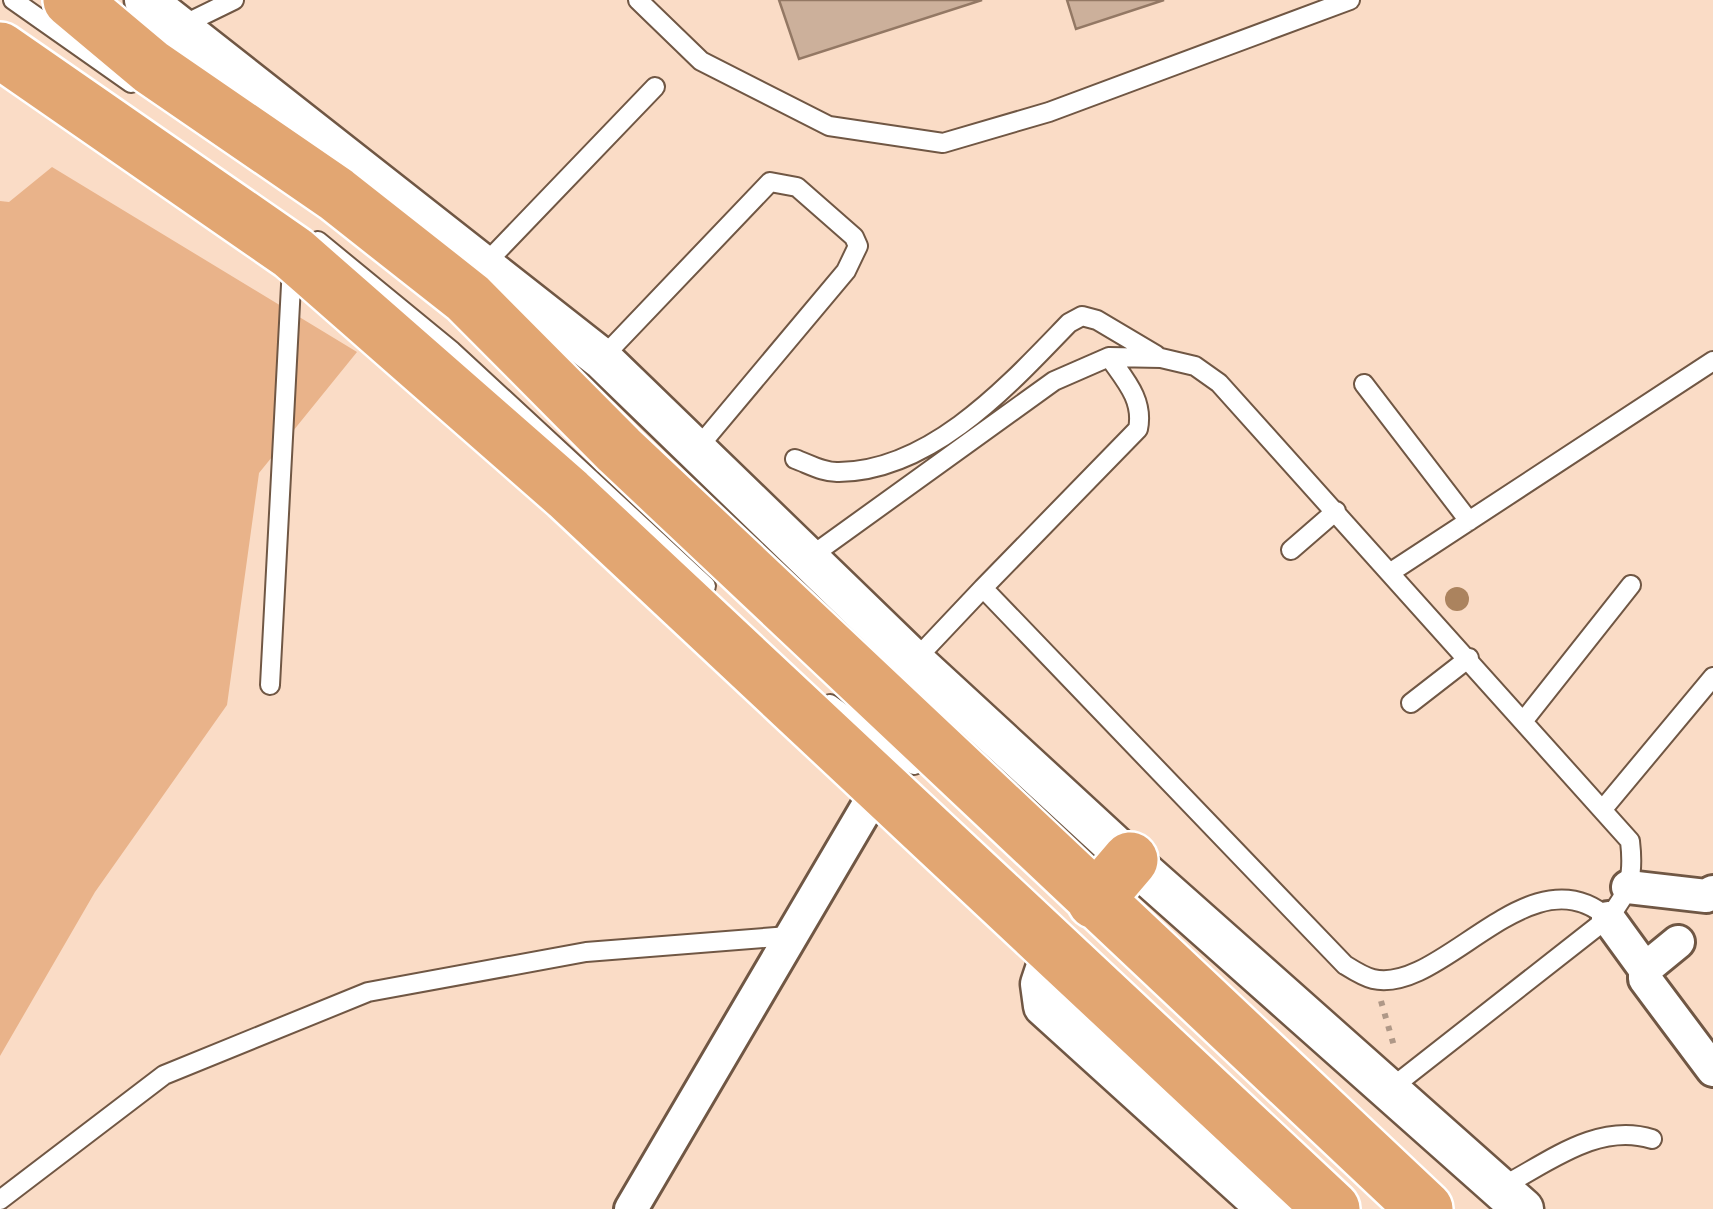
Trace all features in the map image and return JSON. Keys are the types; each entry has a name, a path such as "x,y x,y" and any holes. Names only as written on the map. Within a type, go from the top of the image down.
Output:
{"highway":[{"path":"71,0 139,80 210,192 300,243 568,494 903,772 1068,961 1332,1209"},
{"path":"6,42 139,80 336,194 468,298 634,464 1425,1209"},
{"path":"1095,901 1130,860"}],"street":[{"path":"145,0 139,80 484,265 602,358 914,661 1130,860 1397,1083 1513,1198"},
{"path":"630,1209 789,936 903,772"},
{"path":"1628,888 1706,896 1713,892"},
{"path":"1608,918 1645,970 1645,979 1713,1070"},
{"path":"1645,970 1678,942"},
{"path":"1068,961 1040,984 1044,1006 1268,1209"}],"lane":[{"path":"13,0 139,80 191,21 234,0"},
{"path":"638,0 701,61 829,126 943,144 1049,112 1350,0"},
{"path":"484,265 654,87"},
{"path":"602,358 770,182 797,186 854,237 858,246 846,270 696,450"},
{"path":"351,231 378,252"},
{"path":"300,243 466,364 722,601"},
{"path":"270,685 300,243"},
{"path":"795,458 837,472 868,468 922,447 961,426 1082,316 1162,358"},
{"path":"484,344 628,473 858,693 903,772"},
{"path":"914,661 1138,430 1141,414 1134,392 1108,357"},
{"path":"807,559 1054,381 1108,357 1162,358 1194,366 1220,383 1525,719 1630,841 1634,873 1608,918 1397,1083"},
{"path":"1391,572 1713,361"},
{"path":"1364,384 1469,521"},
{"path":"1291,550 1336,511"},
{"path":"1525,719 1631,585"},
{"path":"983,588 1345,965 1375,980 1408,974 1548,899 1590,902 1608,918"},
{"path":"1411,703 1469,658"},
{"path":"1602,808 1713,677"},
{"path":"812,687 903,772"},
{"path":"0,1200 164,1074 368,992 586,952 789,936"},
{"path":"1513,1198 1584,1142 1632,1133 1652,1139"}],"path":[{"path":"1375,980 1397,1083"}],"shaded area":[{"path":"52,167 357,352 259,473 227,705 95,892 0,1056 0,201 9,202"}],"building":[{"path":"779,0 982,0 799,59"},
{"path":"1067,0 1164,0 1076,29"}]}
